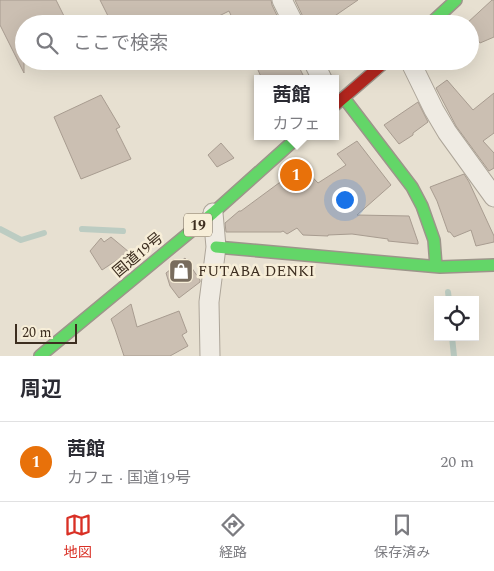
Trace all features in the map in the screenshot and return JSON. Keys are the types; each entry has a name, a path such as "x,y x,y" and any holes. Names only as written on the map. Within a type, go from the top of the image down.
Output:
{"main road":[{"path":"440,15 456,0"},
{"path":"339,100 375,70"},
{"path":"339,104 412,187 431,229 436,259"},
{"name":"国道19号","path":"40,356 212,213 295,140"},
{"path":"216,247 436,259 494,265"}],"street":[{"path":"282,0 290,15"},
{"path":"414,70 447,132 494,196"},
{"path":"210,356 209,302 216,247 212,213"}],"building":[{"path":"0,0 56,0 64,15 15,15 15,55 0,25"},
{"path":"100,0 271,0 277,15 231,15 229,11 221,15 108,15"},
{"path":"295,0 358,0 336,15 302,15"},
{"path":"494,0 494,37 480,43 479,15 476,15"},
{"path":"258,70 300,70 303,75 260,75"},
{"path":"447,80 473,110 494,93 494,133 483,141 494,153 494,168 489,171 456,126 436,88"},
{"path":"101,95 120,127 116,129 131,159 81,179 54,117"},
{"path":"418,102 428,122 399,144 384,125"},
{"path":"357,141 391,185 357,215 409,216 418,244 388,241 388,239 352,234 328,236 303,235 297,228 287,234 283,231 226,232 225,223 302,166 318,183 346,165 337,154"},
{"path":"221,143 234,158 217,167 208,155"},
{"path":"464,174 494,236 494,242 476,246 471,230 454,237 448,232 430,187"},
{"path":"111,237 129,252 102,270 90,251 101,238 104,242"},
{"path":"185,258 200,282 179,298 170,286 166,273"},
{"path":"131,304 137,327 179,311 187,332 182,335 188,346 170,356 124,356 111,319"}],"waterway":[{"path":"0,229 21,240 44,233"},
{"path":"82,229 123,231"},
{"path":"448,292 448,296"},
{"path":"452,341 454,356"}],"traffic: fast":[{"path":"440,15 456,0"},
{"path":"344,98 412,187 422,206 434,240 436,266"},
{"path":"40,356 213,213 295,140"},
{"path":"216,247 440,267 494,265"}],"traffic: jam":[{"path":"339,102 376,70"}],"place":[{"name":"茜館","path":"296,175"},
{"name":"FUTABA DENKI","path":"181,271"}]}
